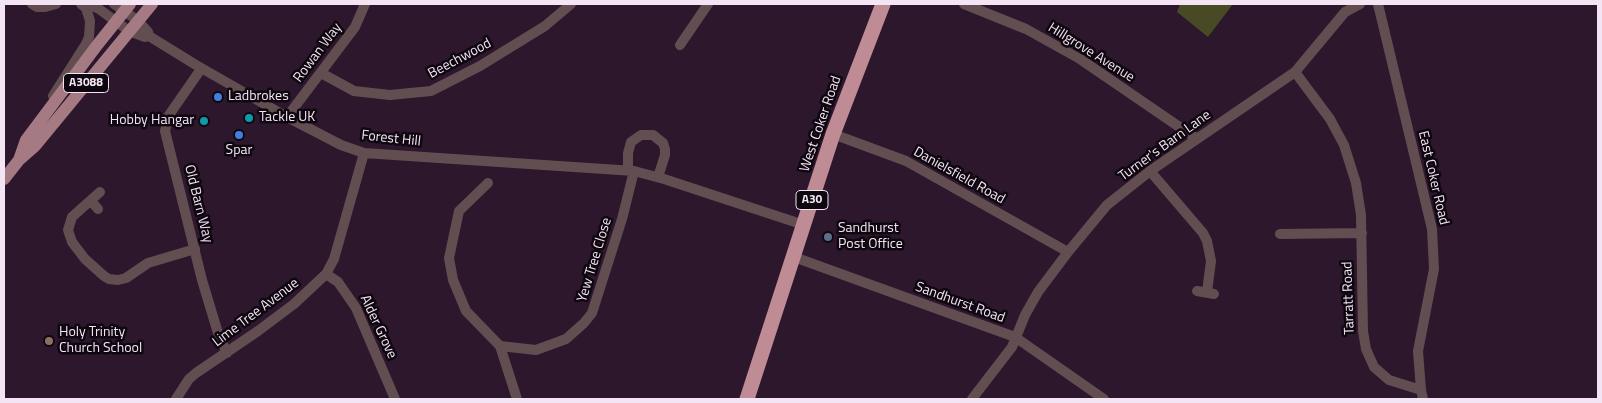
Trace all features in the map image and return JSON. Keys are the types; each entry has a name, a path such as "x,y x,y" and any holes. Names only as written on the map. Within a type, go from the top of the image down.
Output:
{"highway":[{"name":"West Coker Road","path":"747,399 833,134 883,4"}],"main road":[{"name":"A3088","path":"4,179 19,160 35,146 152,4"},
{"name":"A3088","path":"19,160 26,140 45,112 115,22 123,6"}],"street":[{"path":"32,4 37,7 45,7 56,4"},
{"path":"45,112 89,37 90,21 86,8 81,4"},
{"name":"Forest Hill","path":"87,4 99,9 129,31 145,37 149,36 288,117 341,145 364,153 631,170 658,177 804,225"},
{"name":"Rowan Way","path":"288,117 355,27 365,4"},
{"name":"Beechwood","path":"320,73 354,91 390,95 431,90 480,66 545,26 571,4"},
{"path":"680,45 708,4"},
{"name":"Hillgrove Avenue","path":"964,4 1026,29 1080,59 1197,139"},
{"name":"Turner's Barn Lane","path":"972,399 1012,347 1025,315 1038,292 1107,205 1150,171 1295,72 1345,12 1360,4"},
{"name":"East Coker Road","path":"1378,4 1432,229 1434,269 1418,351 1422,395"},
{"name":"Forest Hill","path":"123,6 148,32 149,36"},
{"name":"Old Barn Way","path":"201,68 169,115 165,131 218,333 227,353"},
{"name":"Tarratt Road","path":"1295,72 1330,119 1344,145 1356,183 1361,215 1363,331 1366,349 1374,367 1389,380 1422,395"},
{"name":"Danielsfield Road","path":"833,134 906,161 1068,252"},
{"path":"631,170 628,153 631,142 641,135 653,135 658,138 665,149 658,177"},
{"name":"Lime Tree Avenue","path":"177,399 189,379 294,304 326,274 337,251 364,153"},
{"name":"Yew Tree Close","path":"500,346 536,350 566,339 592,313 622,219 631,170"},
{"path":"1150,171 1208,241 1211,261 1206,292"},
{"path":"488,183 459,211 449,258 453,280 466,311 500,346 517,399"},
{"path":"100,192 72,217 68,230 72,242 85,259 109,279 118,280 126,278 148,263 195,249"},
{"path":"90,200 98,209"},
{"path":"1280,234 1362,233"},
{"name":"Sandhurst Road","path":"794,257 1015,338 1104,399"},
{"name":"Alder Grove","path":"326,274 338,282 356,308 395,399"}],"green space":[{"path":"1180,4 1233,4 1208,37 1177,12"}],"place":[{"name":"Ladbrokes","path":"218,97"},
{"name":"Tackle UK","path":"249,118"},
{"name":"Hobby Hangar","path":"204,121"},
{"name":"Spar","path":"239,135"},
{"name":"Sandhurst Post Office","path":"828,237"},
{"name":"Holy Trinity Church School","path":"49,341"}]}
